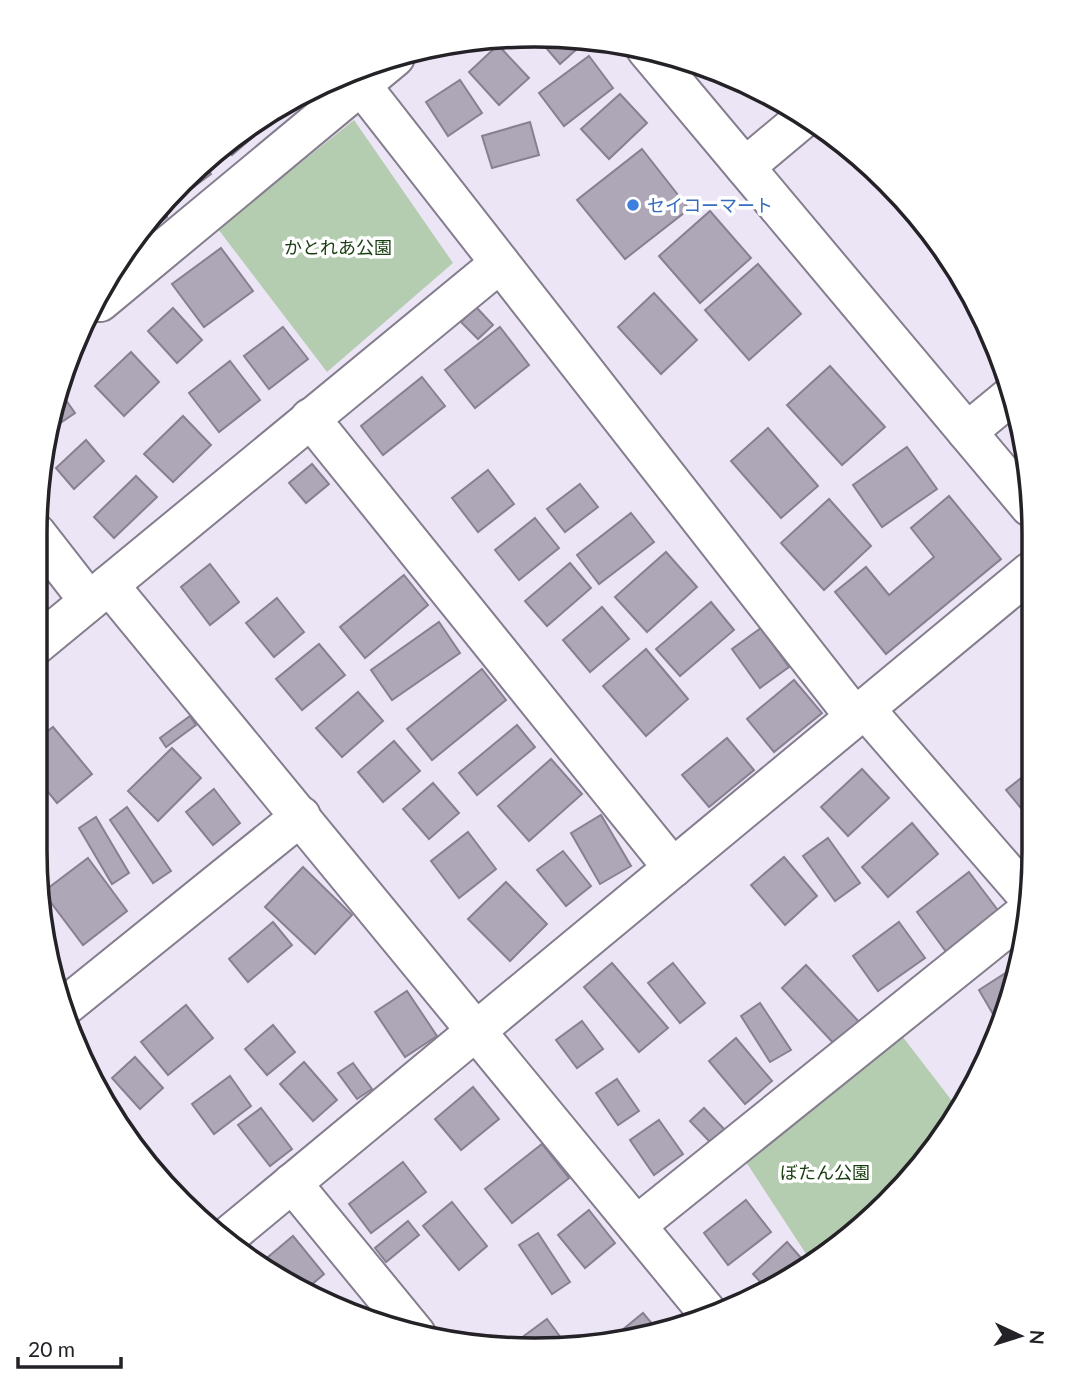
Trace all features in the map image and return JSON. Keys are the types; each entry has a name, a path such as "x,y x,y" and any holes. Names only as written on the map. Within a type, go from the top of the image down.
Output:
{"street":[{"path":"658,63 1020,495"},
{"path":"357,81 860,713 1020,888"},
{"path":"113,290 352,83"},
{"path":"745,167 796,124"},
{"path":"47,636 500,262"},
{"path":"967,432 1003,402"},
{"path":"310,418 673,868"},
{"path":"47,543 99,593 301,816 703,1307"},
{"path":"232,1233 1022,579"},
{"path":"71,1001 301,816"},
{"path":"637,1225 1017,919"},
{"path":"292,1183 404,1320"}],"green space":[{"name":"かとれあ公園","path":"354,120 453,263 327,372 218,229"},
{"name":"ぼたん公園","path":"899,1032 952,1101 901,1172 856,1217 807,1255 746,1162"}],"building":[{"path":"546,47 577,49 560,64"},
{"path":"501,48 529,78 499,105 469,72 494,49"},
{"path":"589,56 613,88 564,126 539,93"},
{"path":"460,80 482,113 448,136 426,102"},
{"path":"620,94 647,123 609,159 581,129"},
{"path":"530,122 539,155 492,168 482,136"},
{"name":"セイコーマート","path":"642,149 689,209 625,259 577,200"},
{"path":"209,172 211,174 192,188"},
{"path":"710,211 751,258 700,303 659,256"},
{"path":"221,248 253,291 204,327 172,284"},
{"path":"758,264 801,314 749,360 705,310"},
{"path":"654,293 697,340 661,374 618,327"},
{"path":"476,307 493,325 478,339 461,322"},
{"path":"173,308 202,340 177,363 148,331"},
{"path":"283,327 308,359 269,389 244,356"},
{"path":"500,327 529,365 475,408 445,370"},
{"path":"131,352 159,382 124,416 95,386"},
{"path":"230,361 260,400 219,432 189,393"},
{"path":"830,366 885,427 842,465 787,405"},
{"path":"422,377 445,406 383,455 361,426"},
{"path":"66,401 75,413 61,423"},
{"path":"183,416 211,445 173,482 144,454"},
{"path":"768,428 818,486 781,518 731,461"},
{"path":"86,440 104,461 74,489 56,468"},
{"path":"907,447 937,489 882,527 853,485"},
{"path":"312,464 329,484 306,503 289,483"},
{"path":"488,470 514,504 478,532 452,498"},
{"path":"136,476 157,497 114,538 94,517"},
{"path":"580,484 598,507 565,532 547,509"},
{"path":"949,496 1001,559 886,654 835,592 866,567 889,595 934,557 911,528"},
{"path":"829,499 871,546 824,590 781,543"},
{"path":"631,513 654,542 599,584 577,555"},
{"path":"535,518 559,548 519,580 495,550"},
{"path":"666,552 697,587 647,632 615,597"},
{"path":"570,563 591,588 547,626 525,601"},
{"path":"210,564 239,602 210,625 181,587"},
{"path":"404,575 428,605 365,658 340,627"},
{"path":"277,598 304,632 274,657 246,623"},
{"path":"711,602 734,630 680,676 656,649"},
{"path":"602,607 629,639 590,672 563,640"},
{"path":"439,622 460,653 392,700 371,670"},
{"path":"761,628 789,667 760,688 732,649"},
{"path":"319,644 345,675 302,710 276,679"},
{"path":"646,649 688,699 646,736 603,686"},
{"path":"482,669 506,700 432,760 407,729"},
{"path":"794,680 822,713 774,752 747,719"},
{"path":"358,692 383,721 342,757 316,728"},
{"path":"190,716 196,725 166,747 160,738"},
{"path":"517,725 535,747 477,795 459,773"},
{"path":"53,727 92,774 57,803 47,791 47,732"},
{"path":"727,738 754,770 709,807 682,775"},
{"path":"394,741 420,771 383,802 358,772"},
{"path":"172,748 201,778 158,821 128,791"},
{"path":"551,759 582,794 529,841 498,806"},
{"path":"862,769 889,798 848,836 821,807"},
{"path":"1022,777 1022,809 1006,790"},
{"path":"433,783 459,813 429,839 403,809"},
{"path":"214,789 240,823 213,845 186,812"},
{"path":"127,807 171,871 153,883 110,820"},
{"path":"601,815 631,866 600,884 571,833"},
{"path":"96,817 129,873 112,884 79,828"},
{"path":"912,823 938,854 888,897 862,867"},
{"path":"468,832 496,869 459,898 431,861"},
{"path":"828,838 860,883 835,901 803,856"},
{"path":"563,851 591,886 566,906 537,870"},
{"path":"784,857 817,896 785,925 751,885"},
{"path":"88,858 127,911 83,945 50,901 49,888"},
{"path":"303,867 352,915 315,954 265,907"},
{"path":"969,872 1000,913 947,953 917,912"},
{"path":"506,882 547,924 510,961 468,919"},
{"path":"273,922 292,945 248,982 229,959"},
{"path":"899,922 925,958 878,991 853,956"},
{"path":"612,963 668,1028 639,1052 584,987"},
{"path":"673,963 705,1003 680,1023 648,983"},
{"path":"806,965 861,1024 837,1047 782,988"},
{"path":"1006,973 993,1014 979,990"},
{"path":"407,991 437,1036 405,1057 375,1012"},
{"path":"760,1003 791,1050 770,1062 741,1016"},
{"path":"186,1005 213,1038 168,1075 141,1042"},
{"path":"582,1021 603,1049 577,1068 556,1040"},
{"path":"273,1025 295,1052 267,1075 245,1049"},
{"path":"736,1038 772,1081 745,1104 709,1061"},
{"path":"135,1057 163,1088 140,1109 112,1078"},
{"path":"304,1062 337,1100 313,1121 280,1084"},
{"path":"353,1063 372,1089 357,1099 338,1073"},
{"path":"230,1076 251,1106 214,1134 192,1104"},
{"path":"617,1079 639,1111 618,1125 596,1093"},
{"path":"473,1087 499,1119 461,1150 435,1119"},
{"path":"261,1108 292,1149 270,1166 238,1125"},
{"path":"704,1108 726,1131 712,1144 690,1121"},
{"path":"659,1120 683,1154 654,1175 630,1140"},
{"path":"542,1144 569,1178 512,1223 485,1189"},
{"path":"403,1162 426,1192 371,1233 349,1204"},
{"path":"746,1200 771,1232 728,1265 704,1233"},
{"path":"452,1202 487,1246 459,1270 423,1226"},
{"path":"589,1210 615,1243 585,1268 558,1235"},
{"path":"408,1221 419,1235 386,1262 375,1248"},
{"path":"538,1233 570,1282 552,1294 519,1245"},
{"path":"293,1236 324,1274 312,1284 267,1258"},
{"path":"787,1242 801,1258 760,1282 753,1274"},
{"path":"643,1313 652,1323 630,1328 623,1329"},
{"path":"547,1319 560,1337 534,1338 522,1338"}],"place":[{"name":"セイコーマート","path":"633,205"}]}
